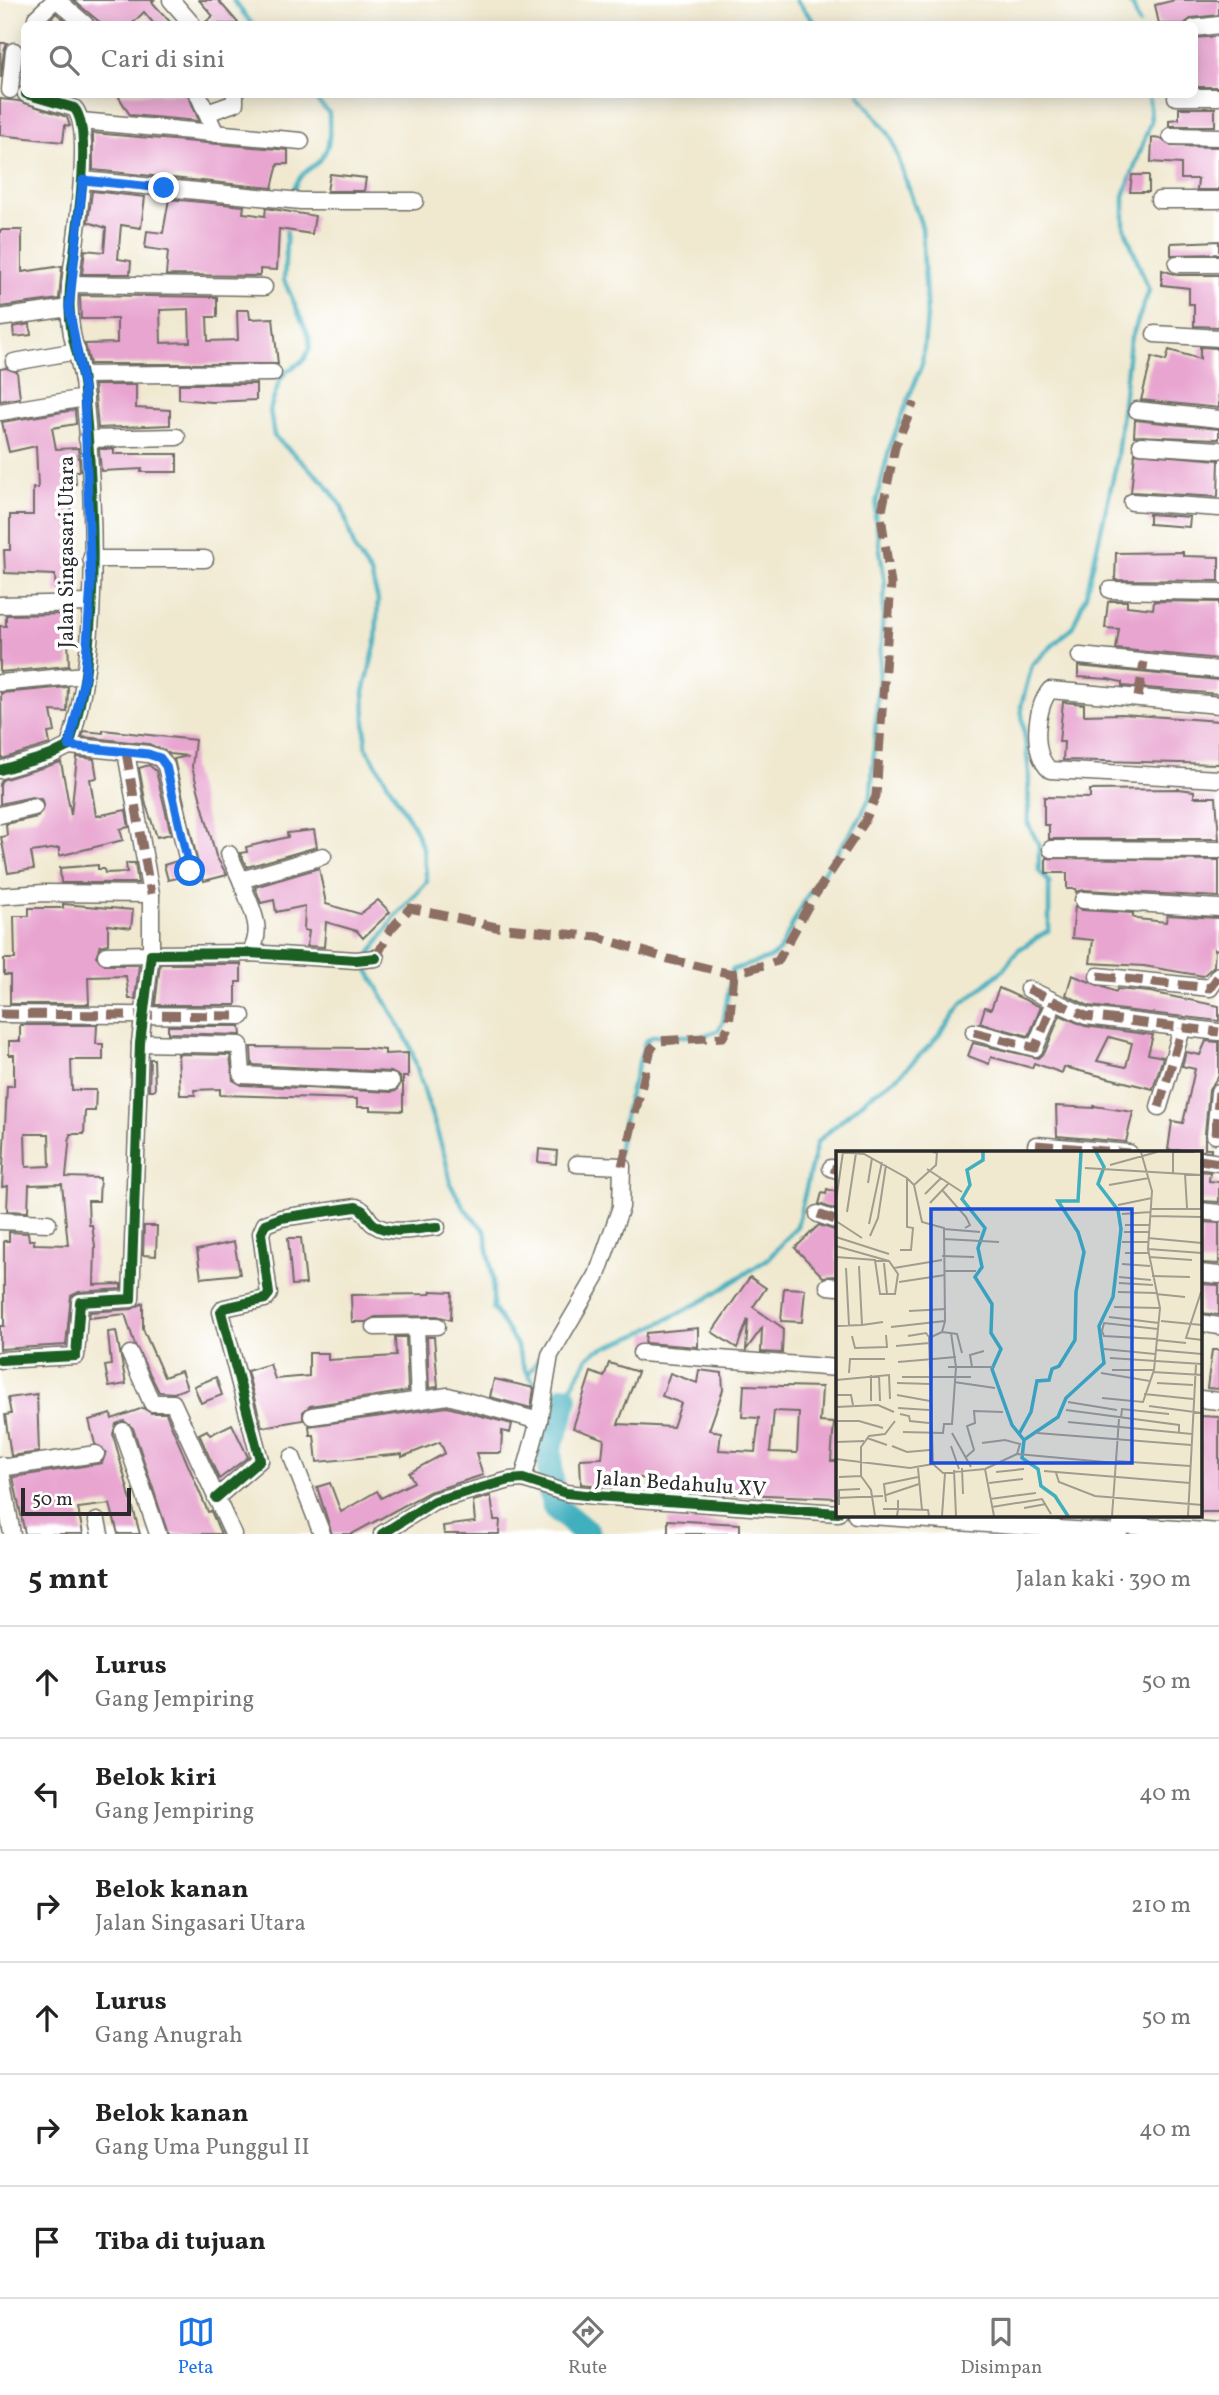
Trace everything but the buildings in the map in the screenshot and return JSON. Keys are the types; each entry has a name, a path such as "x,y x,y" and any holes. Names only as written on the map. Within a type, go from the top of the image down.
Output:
{"street":[{"path":"36,18 56,0 81,21"},
{"path":"171,0 189,21"},
{"path":"1198,28 1219,25"},
{"path":"14,51 15,92"},
{"path":"1198,97 1219,97"},
{"path":"37,98 74,108 81,121 301,141"},
{"path":"200,98 216,134"},
{"path":"207,113 235,103 234,98"},
{"name":"Jalan Singasari Utara","path":"69,746 85,675 91,559 85,398 69,308 83,180 81,121"},
{"path":"1171,136 1219,137"},
{"path":"83,180 302,201 415,201"},
{"path":"1159,200 1219,200"},
{"path":"1177,264 1219,264"},
{"path":"70,284 264,287"},
{"path":"0,318 69,308"},
{"path":"1155,334 1219,338"},
{"path":"14,362 77,351"},
{"path":"82,375 273,373"},
{"path":"0,412 85,398"},
{"path":"1137,410 1219,419"},
{"path":"88,439 177,437"},
{"path":"1141,444 1219,450"},
{"path":"1132,502 1219,508"},
{"path":"91,559 205,559"},
{"path":"1110,590 1219,592"},
{"path":"0,605 90,603"},
{"path":"1080,656 1219,670"},
{"path":"0,683 85,675"},
{"path":"1219,705 1049,690 1044,700 1038,735 1041,761 1049,770 1219,779"},
{"path":"0,770 51,755 69,746 157,757 166,766 190,871"},
{"path":"0,1360 76,1356 80,1302 131,1299 139,1043 151,954 151,894 126,752"},
{"path":"0,815 34,807"},
{"path":"1051,849 1219,850"},
{"path":"229,854 257,926 256,943 250,953"},
{"path":"241,880 323,856"},
{"path":"0,896 44,893 151,894"},
{"path":"1083,900 1219,908"},
{"path":"106,955 250,953 356,960 376,958"},
{"path":"1098,976 1210,988 1219,975"},
{"path":"1028,989 1095,1018 1219,1032"},
{"path":"974,1032 1035,1048 1054,1002"},
{"path":"0,1014 242,1016"},
{"path":"1159,1107 1182,1028"},
{"path":"139,1043 240,1045 242,1074 391,1082"},
{"path":"1215,1135 1219,1092"},
{"path":"1036,1145 1106,1151"},
{"path":"382,1534 434,1501 470,1490 528,1482 551,1350 597,1275 621,1207 622,1166 577,1164"},
{"path":"216,1498 260,1460 221,1312 223,1308 265,1299 269,1294 261,1233 265,1224 281,1218 356,1207 364,1210 372,1223 383,1229 437,1227"},
{"path":"818,1214 836,1220"},
{"path":"0,1221 48,1223"},
{"path":"375,1327 437,1326"},
{"path":"416,1328 419,1400"},
{"path":"641,1353 836,1368"},
{"path":"130,1354 152,1403 173,1403 233,1534"},
{"path":"312,1416 448,1396 539,1421"},
{"path":"124,1431 159,1534"},
{"path":"12,1534 0,1466 96,1454"},
{"path":"292,1457 322,1534"},
{"name":"Jalan Bedahulu XV","path":"528,1482 595,1496 836,1513"},
{"path":"900,1517 1219,1532"}],"waterway":[{"path":"233,0 250,21"},
{"path":"796,0 814,21"},
{"path":"1125,0 1133,6 1138,21"},
{"path":"292,197 299,179 321,159 328,143 329,113 314,98"},
{"path":"616,1163 627,1104 645,1042 653,1036 702,1036 718,1031 723,1022 732,970 770,958 779,951 806,898 859,820 871,795 885,584 875,516 890,446 922,364 927,318 922,227 891,137 862,98"},
{"path":"549,1389 565,1398 588,1358 596,1351 639,1334 708,1298 769,1258 797,1226 817,1142 867,1098 899,1076 933,1042 962,1004 1003,970 1018,950 1049,930 1049,882 1039,871 1039,845 1028,824 1029,771 1021,706 1032,665 1073,626 1086,595 1116,465 1130,341 1149,291 1124,226 1124,196 1151,121 1149,98"},
{"path":"287,226 284,280 309,337 310,348 304,360 286,372 279,382 270,410 274,436 325,483 342,507 355,550 371,574 378,600 376,642 364,692 366,747 414,827 423,849 427,882 395,917 370,954"},
{"path":"369,963 368,970 409,1043 445,1157 451,1185 465,1209 485,1231 493,1280 493,1308 516,1344 525,1370 533,1381 541,1385"},
{"path":"529,1373 546,1348"},
{"path":"565,1398 549,1447 551,1492 555,1507 588,1534"}],"marked path":[{"path":"376,958 390,930 410,908 496,927 598,937 668,959 732,974 778,961 811,901 864,823 876,796 891,584 881,516 895,447 914,402"},
{"path":"1138,697 1144,662"},
{"path":"126,752 151,894"},
{"path":"622,1166 651,1049 658,1041 723,1037 729,1025 734,974"},
{"path":"1098,976 1210,988 1219,975"},
{"path":"1028,989 1086,1016 1219,1032"},
{"path":"974,1032 1035,1048 1054,1002"},
{"path":"0,1014 242,1016"},
{"path":"1159,1107 1182,1029"},
{"path":"1215,1135 1219,1092"},
{"path":"1036,1145 1106,1151"},
{"path":"1202,1160 1219,1163"},
{"path":"831,1168 836,1169"},
{"path":"818,1214 836,1220"}],"cycle path":[{"path":"0,770 51,755 69,746 80,707 91,618 93,570 88,432 81,369 70,324 69,304 82,178 82,135 80,119 74,108 40,98"},
{"path":"0,1360 76,1356 80,1302 131,1299 140,1043 151,954 250,953 356,960 376,958"},
{"path":"216,1498 260,1460 221,1312 224,1308 265,1299 269,1294 261,1233 265,1224 281,1218 356,1207 362,1210 372,1223 389,1230 437,1227"},
{"path":"382,1534 434,1501 510,1480 523,1479 566,1493 836,1513"}],"route":[{"path":"164,188 83,180 69,308 84,388 90,483 91,583 85,675 69,746 148,754 160,758 166,766 190,871"}]}
